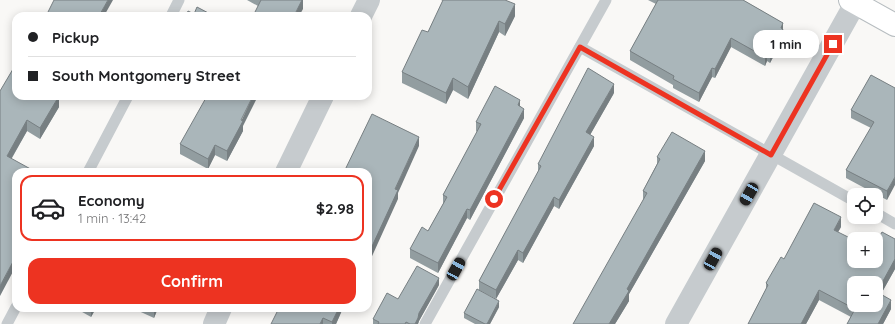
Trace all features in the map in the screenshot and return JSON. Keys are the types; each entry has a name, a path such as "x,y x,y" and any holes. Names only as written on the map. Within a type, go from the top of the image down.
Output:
{"main road":[{"path":"854,1 895,25"}],"street":[{"path":"363,12 369,0"},
{"path":"676,324 771,155 854,1"},
{"path":"288,168 321,100"},
{"path":"214,324 219,312"}],"lane":[{"path":"173,12 179,0"},
{"path":"425,324 606,0"},
{"path":"580,47 847,197"},
{"path":"90,168 126,100"},
{"path":"883,217 895,224"},
{"path":"7,324 13,312"}],"building":[{"path":"54,0 108,0 101,12 48,12"},
{"path":"261,0 302,0 296,12 255,12"},
{"path":"443,0 505,0 515,4 505,24 499,21 468,87 453,78 446,93 402,72 422,30 428,32"},
{"path":"658,0 743,0 783,23 781,28 783,29 770,54 767,52 765,57 731,38 715,69 712,68 699,93 673,79 674,76 630,51"},
{"path":"197,7 206,12 195,12"},
{"path":"588,68 614,84 586,132 594,137 559,200 554,197 523,253 518,250 496,290 479,281 541,166 538,164"},
{"path":"12,71 12,100 57,100 40,128 27,120 7,156 29,168 12,168 12,264 0,286 0,91"},
{"path":"871,75 895,88 895,177 887,191 846,170 874,122 851,110"},
{"path":"495,86 520,100 518,105 524,109 470,210 467,209 438,263 410,249 422,227 428,231 447,197 443,195 481,124 476,122"},
{"path":"205,100 251,100 241,120 243,121 227,151 215,145 208,159 180,144"},
{"path":"372,114 419,137 395,189 398,190 372,246 372,168 346,168"},
{"path":"672,132 705,151 627,289 629,291 609,324 573,324 647,193 643,191 660,159 657,157"},
{"path":"814,203 841,217 834,230 847,236 847,268 883,268 883,233 895,239 895,259 883,281 883,276 847,276 847,305 819,290 801,324 748,324 768,285 766,283 781,257 784,259"},
{"path":"417,266 439,278 419,313 415,324 406,322 405,324 378,324 379,322 373,319 387,293 398,299"},
{"path":"477,289 499,301 487,324 464,313"},
{"path":"883,295 891,300 878,324 847,324 853,312 883,312"},
{"path":"277,312 337,312 332,322 323,318 320,324 271,324"}],"route":[{"path":"494,199 580,47 771,155 833,44"}]}
